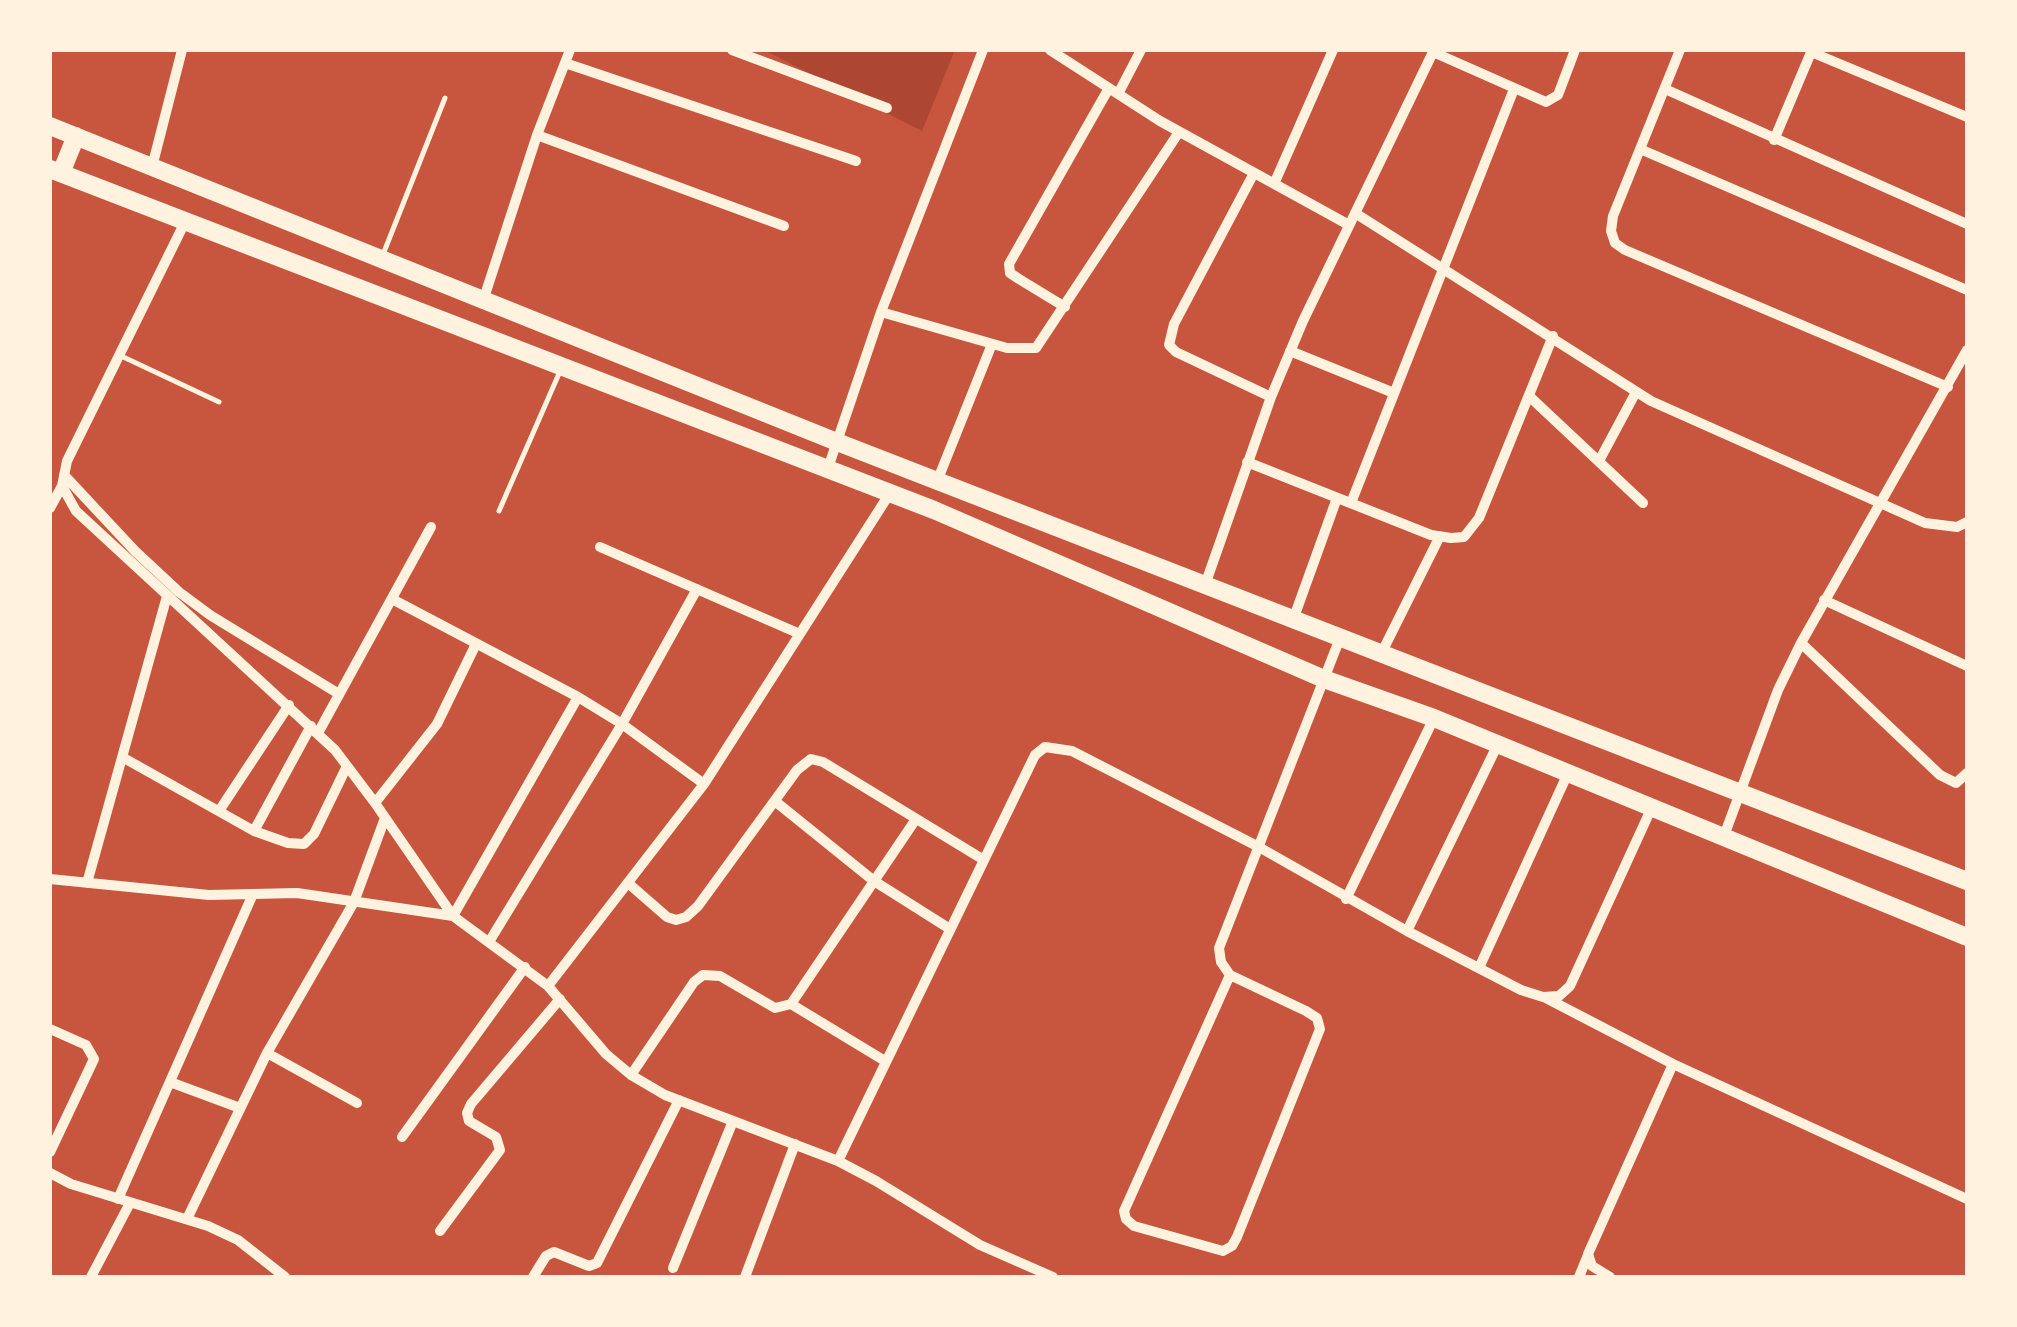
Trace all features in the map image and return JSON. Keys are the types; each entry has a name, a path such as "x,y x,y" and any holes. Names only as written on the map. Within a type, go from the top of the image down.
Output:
{"highway":[{"path":"50,126 837,442 1967,880"},
{"path":"76,136 56,171 828,468 1324,679 1434,718 1967,936"}],"street":[{"path":"152,167 182,50"},
{"path":"483,301 570,50"},
{"path":"732,50 887,108"},
{"path":"828,468 881,312 984,50"},
{"path":"1050,50 1179,132 1349,225"},
{"path":"1065,307 1019,280 1010,273 1009,264 1142,50"},
{"path":"1274,184 1333,50"},
{"path":"1205,585 1290,352 1434,51 1546,102 1558,95 1576,50"},
{"path":"1680,50 1613,216 1611,231 1615,243 1948,387"},
{"path":"1774,140 1811,51 1967,117"},
{"path":"565,63 856,161"},
{"path":"1352,504 1514,89"},
{"path":"1665,90 1967,224"},
{"path":"881,312 992,344 1023,350 1036,348 1179,132"},
{"path":"538,135 784,226"},
{"path":"1640,149 1967,290"},
{"path":"1254,173 1174,324 1170,344 1176,352 1271,397"},
{"path":"1355,213 1554,336 1636,392 1940,527 1957,527 1967,522"},
{"path":"50,508 67,462 184,222"},
{"path":"1247,462 1440,536 1464,537 1474,528 1554,336"},
{"path":"938,480 992,344"},
{"path":"1290,352 1394,393"},
{"path":"1724,836 1778,690 1801,642 1966,355"},
{"path":"1599,461 1636,392"},
{"path":"1529,396 1643,502"},
{"path":"63,481 76,511 97,534 289,705 348,766 453,916 548,986 606,1054 632,1075 680,1100 838,1162 980,1245 1053,1277"},
{"path":"63,481 179,592 339,694"},
{"path":"548,986 704,784 890,493"},
{"path":"1293,620 1338,498"},
{"path":"254,831 339,694 431,528"},
{"path":"1380,654 1440,536"},
{"path":"600,546 800,634"},
{"path":"489,942 622,724 697,589"},
{"path":"87,883 167,596"},
{"path":"392,599 578,697 704,784"},
{"path":"1824,600 1967,666"},
{"path":"1230,975 1124,1211 1134,1226 1223,1251 1237,1237 1320,1029 1317,1018 1306,1011 1230,975 1221,962 1219,948 1340,638"},
{"path":"1801,642 1940,775 1956,783 1967,773"},
{"path":"376,802 437,724 476,644"},
{"path":"453,916 578,697"},
{"path":"219,811 289,705"},
{"path":"1346,898 1434,718"},
{"path":"1407,930 1497,746"},
{"path":"838,1162 1035,755 1045,747 1072,751 1257,846 1346,898 1521,990 1967,1199"},
{"path":"122,757 254,831 288,843 304,844 314,834 348,766"},
{"path":"628,883 667,917 686,917 797,770 811,759 984,860"},
{"path":"1479,968 1568,773"},
{"path":"776,802 874,881 950,929"},
{"path":"1543,997 1559,996 1570,986 1652,808"},
{"path":"186,1219 266,1053 354,902 385,818"},
{"path":"632,1075 694,982 703,975 720,976 774,1008 792,1004 916,819"},
{"path":"50,878 209,895 296,893 453,916"},
{"path":"118,1199 253,894"},
{"path":"402,1136 525,968"},
{"path":"440,1231 500,1150 496,1137 468,1121 471,1104 560,999"},
{"path":"792,1004 885,1061"},
{"path":"50,1030 86,1045 94,1059 50,1152"},
{"path":"266,1053 358,1103"},
{"path":"1579,1277 1674,1064"},
{"path":"170,1082 240,1108"},
{"path":"533,1277 546,1256 554,1252 588,1266 597,1262 680,1100"},
{"path":"673,1268 733,1121"},
{"path":"745,1277 795,1144"},
{"path":"50,1173 238,1240 285,1277"},
{"path":"91,1277 130,1202"},
{"path":"1588,1254 1592,1266 1610,1277"}],"lane":[{"path":"381,260 445,98"},
{"path":"119,355 219,402"},
{"path":"498,510 562,367"}],"shaded area":[{"path":"764,50 955,50 922,131"}]}
